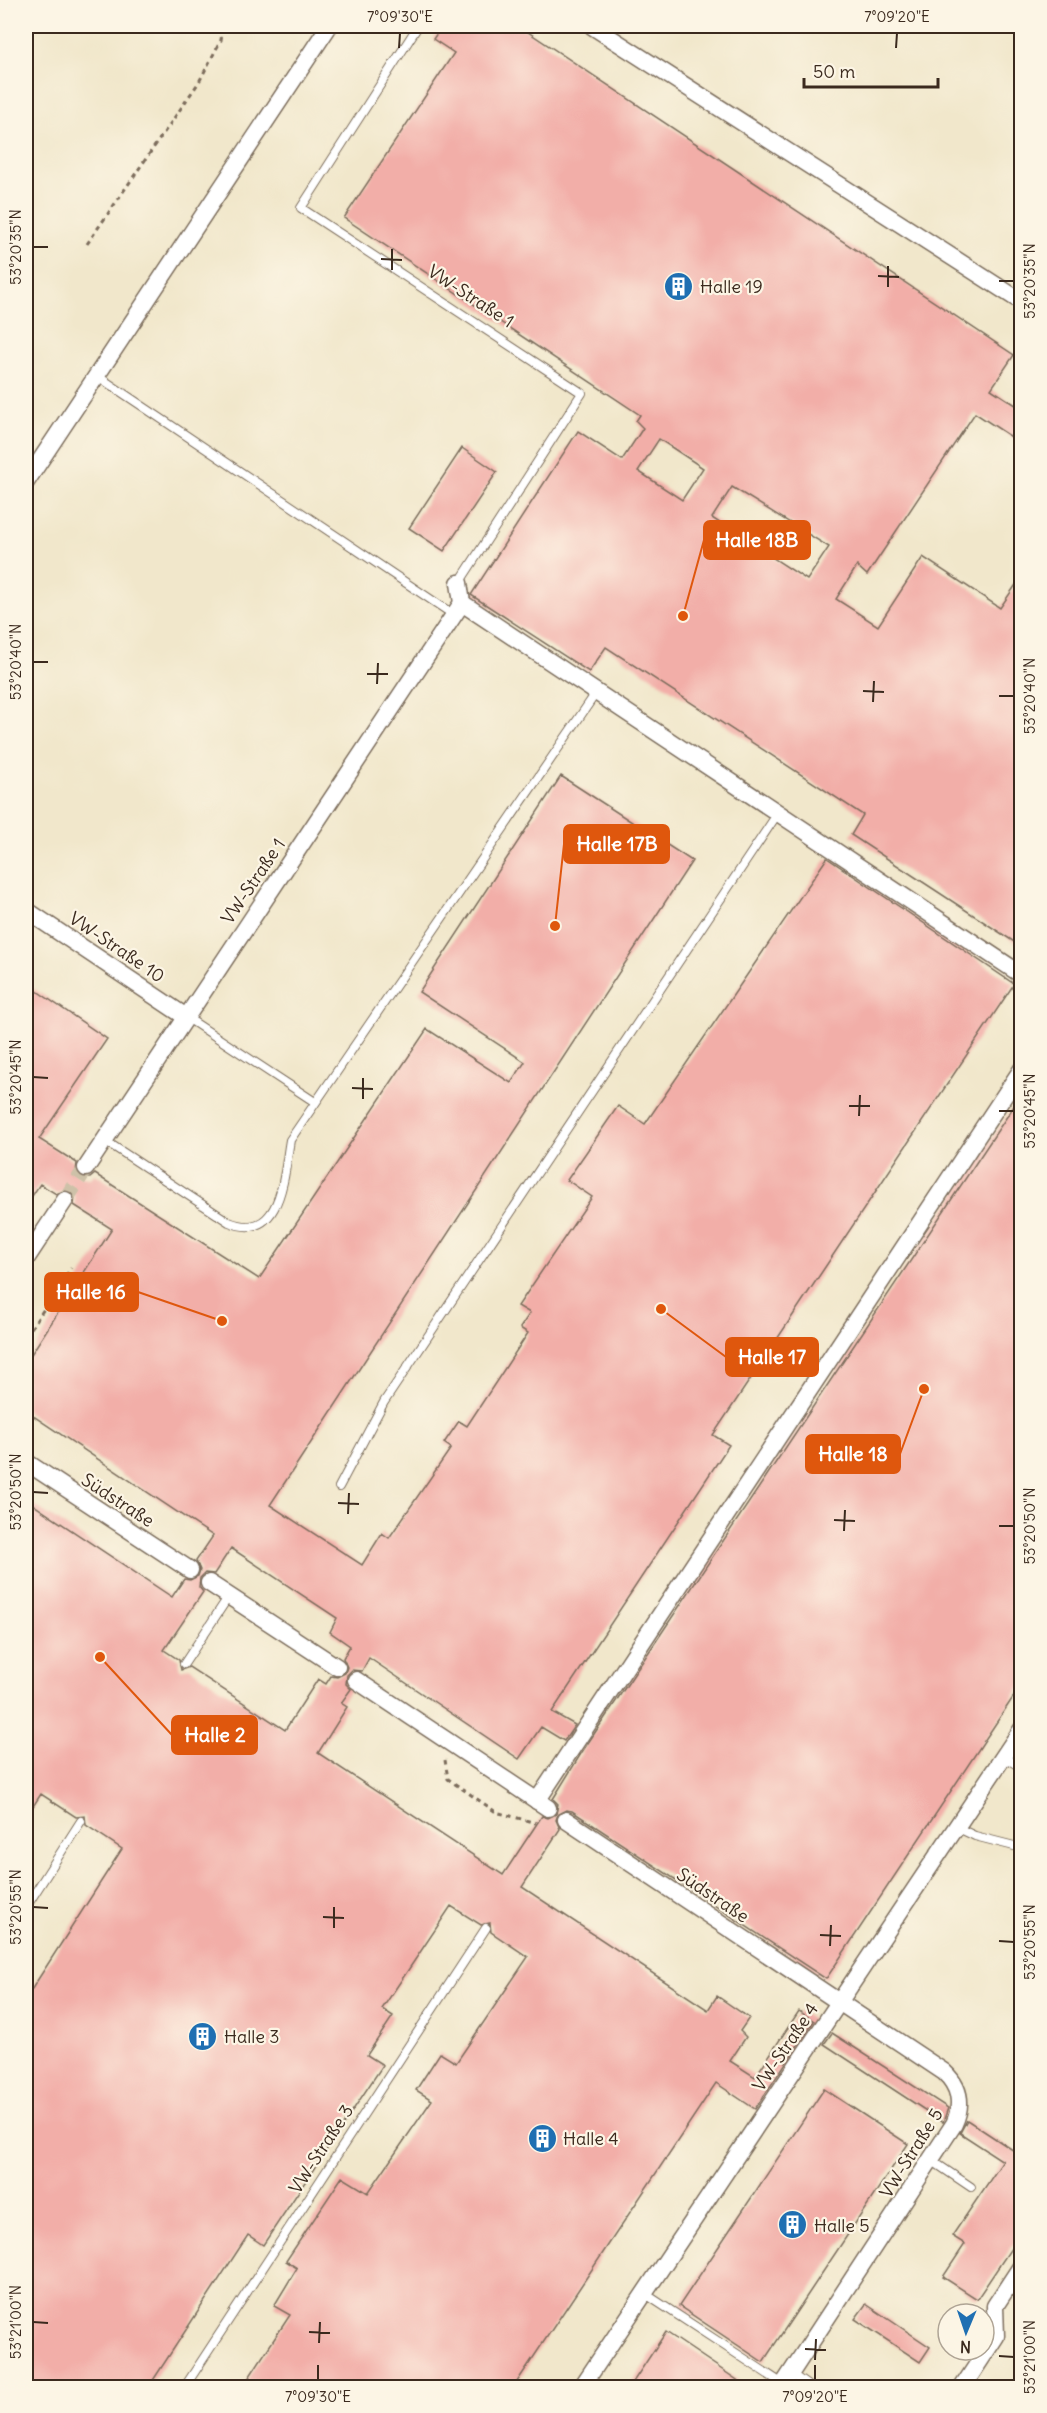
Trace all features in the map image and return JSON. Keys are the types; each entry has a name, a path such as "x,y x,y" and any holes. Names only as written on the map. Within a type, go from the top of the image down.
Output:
{"street":[{"path":"26,482 329,26"},
{"path":"592,26 1022,302"},
{"name":"VW-Straße 1","path":"86,1168 458,609 459,582"},
{"path":"458,609 596,693 1022,975"},
{"name":"VW-Straße 10","path":"26,910 186,1017"},
{"path":"356,1680 542,1804 1022,1069"},
{"path":"26,1258 65,1200"},
{"name":"Südstraße","path":"26,1462 190,1570"},
{"path":"209,1582 337,1667"},
{"name":"VW-Straße 4","path":"581,2388 1022,1729"},
{"name":"Südstraße","path":"566,1820 838,2003"},
{"name":"VW-Straße 5","path":"785,2382 958,2116 960,2097 952,2080 838,2003"},
{"path":"962,2388 996,2336 995,2306 1022,2265"}],"lane":[{"name":"VW-Straße 1","path":"418,26 301,208 582,393 459,582"},
{"path":"96,375 458,609"},
{"path":"104,1140 229,1222 238,1226 255,1226 269,1215 279,1201 290,1140 596,693"},
{"path":"339,1487 384,1402 778,813"},
{"path":"186,1017 315,1102"},
{"path":"184,1664 229,1596"},
{"path":"1004,1756 1022,1768"},
{"path":"26,1907 81,1821"},
{"path":"956,1827 975,1836 1022,1848"},
{"name":"VW-Straße 3","path":"184,2388 486,1928"},
{"path":"931,2160 971,2187"},
{"path":"644,2293 785,2382 811,2388"}],"path":[{"path":"87,244 199,82 221,40 224,26"},
{"path":"26,1336 70,1268"},
{"path":"444,1755 448,1779 496,1812 537,1823"}],"building":[{"path":"442,26 519,26 1014,355 991,389 1022,409 1022,444 975,413 867,575 857,566 836,599 878,626 923,557 1000,608 1022,576 1022,947 851,835 863,815 606,647 589,672 471,595 578,431 622,460 643,428 636,421 640,415 344,218 454,53 433,39","holes":["659,439 703,468 682,500 638,471","732,487 829,547 807,580 712,518"]},
{"path":"462,448 497,472 444,551 409,528"},
{"path":"561,776 692,861 270,1505 362,1565 382,1533 389,1538 451,1448 444,1443 459,1421 467,1426 528,1333 520,1328 530,1313 518,1306 592,1197 567,1180 618,1106 645,1124 827,858 1014,984 713,1435 729,1445 552,1712 575,1725 564,1741 541,1727 519,1759 369,1658 362,1671 352,1670 347,1675 346,1684 351,1689 341,1703 347,1707 318,1753 503,1875 542,1816 548,1818 556,1814 558,1804 553,1799 582,1752 1022,1094 1022,1684 826,1979 572,1811 566,1810 558,1814 556,1820 560,1829 522,1887 708,2010 717,1996 749,2018 740,2031 746,2037 730,2061 755,2077 799,2011 814,2021 755,2109 716,2083 513,2388 242,2388 290,2315 274,2306 297,2268 286,2261 342,2177 368,2193 432,2100 416,2090 440,2053 456,2063 528,1957 491,1932 490,1923 481,1925 451,1906 382,2009 393,2016 367,2055 383,2065 263,2245 248,2235 148,2388 26,2388 26,1998 122,1849 86,1825 85,1816 76,1817 41,1794 26,1817 26,1500 172,1597 184,1579 190,1580 198,1576 200,1570 196,1561 213,1536 26,1411 26,1362 112,1229 74,1205 75,1196 66,1190 56,1194 40,1184 26,1205 26,1001 34,989 107,1039 39,1139 77,1163 76,1172 81,1177 90,1178 95,1174 259,1279 427,1029 511,1083 525,1062 419,992","holes":["231,1548 337,1618 330,1632 350,1646 343,1658 347,1667 345,1673 337,1677 331,1676 326,1684 318,1679 285,1730 189,1667 181,1670 179,1660 164,1650 203,1592 199,1587 200,1578 205,1573 214,1574"]},
{"path":"832,2033 948,2108 943,2122 824,2044"},
{"name":"Halle 5","path":"824,2089 908,2144 763,2362 679,2306"},
{"path":"967,2120 1022,2156 1022,2232 977,2299 943,2277 965,2244 952,2236 1003,2161 960,2133"},
{"path":"866,2304 930,2347 920,2362 855,2319"},
{"path":"666,2332 749,2388 629,2388"}],"tunnel":[{"path":"65,1200 86,1168"}],"place":[{"name":"Halle 19","path":"679,286"},
{"name":"Halle 18B","path":"683,616"},
{"name":"Halle 17B","path":"555,926"},
{"name":"Halle 17","path":"661,1309"},
{"name":"Halle 16","path":"222,1321"},
{"name":"Halle 18","path":"924,1389"},
{"name":"Halle 2","path":"100,1657"},
{"name":"Halle 3","path":"203,2036"},
{"name":"Halle 4","path":"542,2138"},
{"name":"Halle 5","path":"793,2225"}]}
